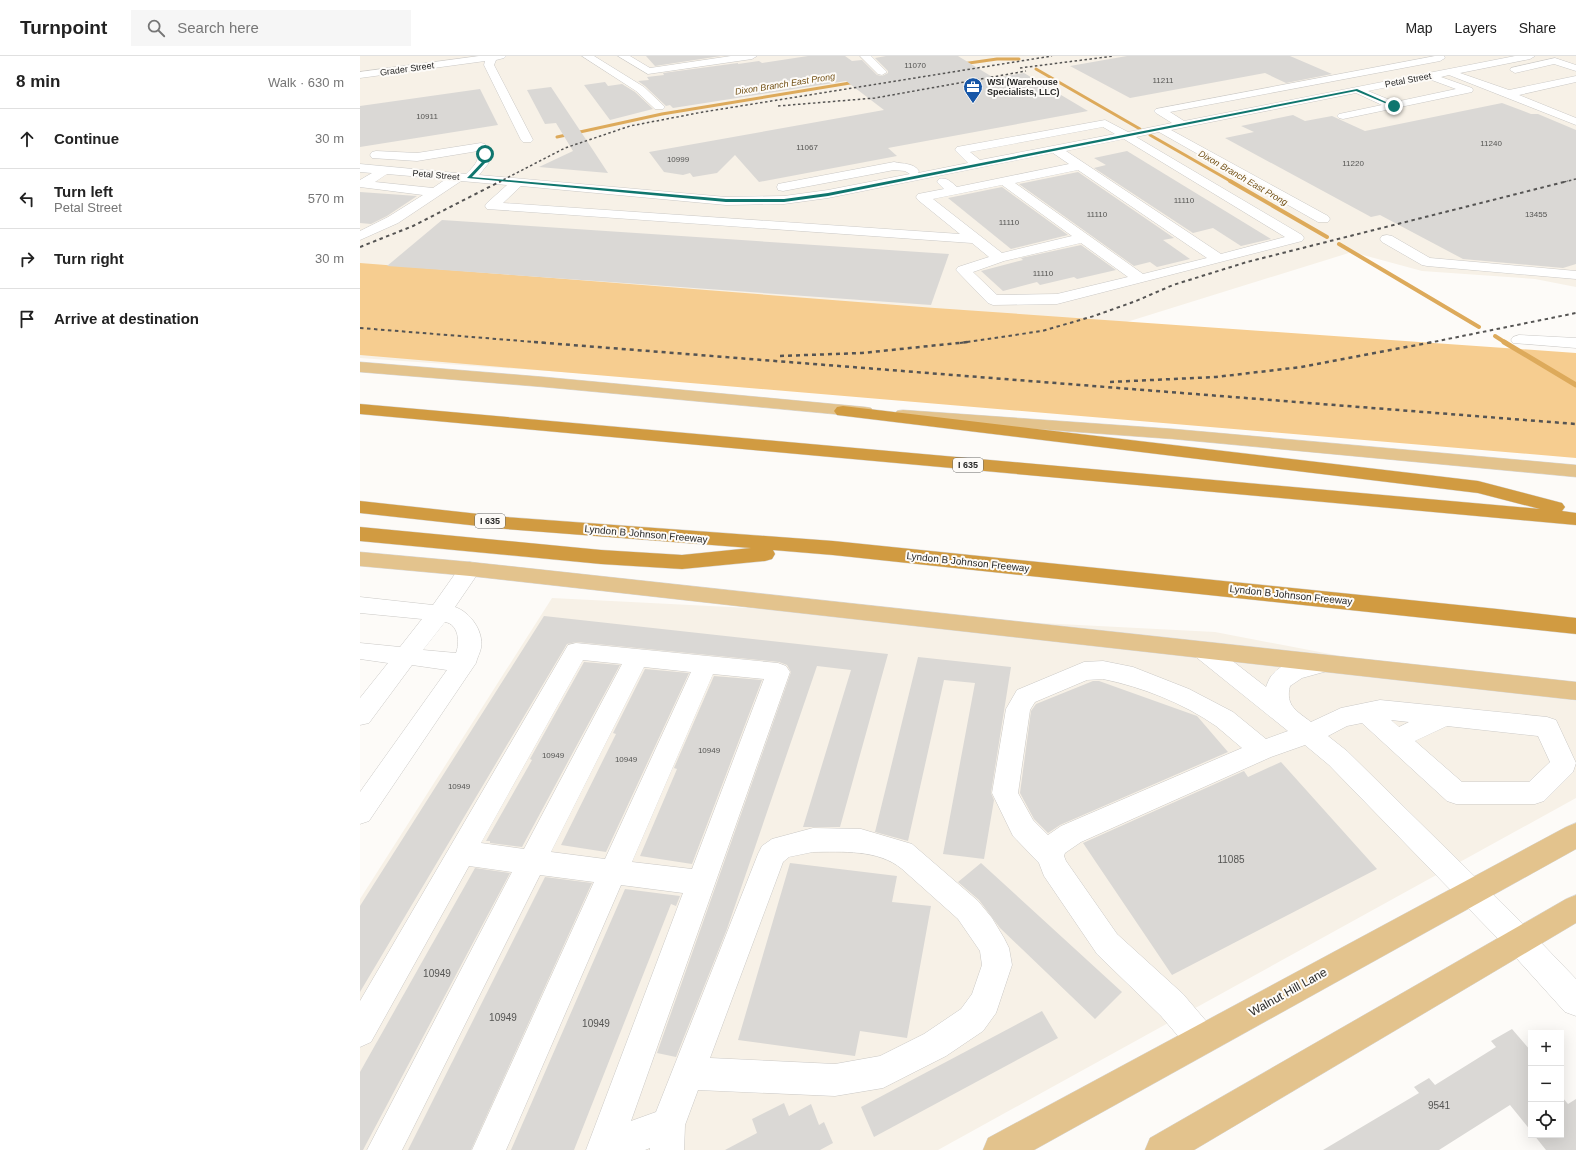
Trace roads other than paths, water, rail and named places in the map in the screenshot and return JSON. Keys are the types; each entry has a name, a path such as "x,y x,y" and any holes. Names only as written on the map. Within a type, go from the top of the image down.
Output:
{"highway":[{"name":"I 635","path":"360,409 1576,519"},
{"path":"843,410 1478,487 1576,512"},
{"name":"Lyndon B Johnson Freeway","path":"360,507 506,523 833,548 1576,626"},
{"path":"360,534 601,557 682,562 833,548"}],"main road":[{"path":"360,367 843,410 1173,434 1576,471"},
{"path":"360,559 470,569 1573,691"},
{"name":"Walnut Hill Lane","path":"1000,1150 1576,835"},
{"path":"1162,1150 1576,908"}],"street":[{"path":"360,65 426,56"},
{"path":"587,56 640,89 659,108"},
{"path":"623,56 648,71"},
{"path":"621,77 648,71 752,56"},
{"path":"865,56 882,72"},
{"path":"1182,124 1160,111 1452,56"},
{"path":"497,57 489,65 527,140"},
{"name":"Grader Street","path":"360,75 497,57"},
{"name":"Petal Street","path":"360,168 732,201 774,201 778,189 786,186 894,166 908,168 920,176 933,174 1522,57"},
{"path":"1507,79 1555,61 1576,72"},
{"path":"1408,64 1507,94 1576,122"},
{"path":"1507,94 1525,90 1576,72"},
{"path":"1552,73 1576,72"},
{"path":"1343,116 1468,90 1439,74"},
{"path":"1487,75 1507,79 1536,76"},
{"path":"1507,79 1525,90"},
{"path":"1357,90 1394,106"},
{"path":"1239,96 1265,108"},
{"path":"978,165 962,150 1105,124 1296,238 1219,259 1057,299 993,300 963,270 999,258 1084,238"},
{"path":"1161,129 1323,220"},
{"path":"365,157 479,137"},
{"path":"360,236 393,220 435,192 463,177 484,162 485,154 481,146 417,157 365,157"},
{"path":"1055,149 1078,166 1219,259"},
{"path":"999,258 923,197 1078,166"},
{"path":"385,170 362,184 435,192"},
{"path":"546,171 522,182 492,206 976,239"},
{"path":"933,174 954,191"},
{"path":"619,191 630,179"},
{"path":"1004,181 1140,279"},
{"path":"1387,239 1427,262 1576,275"},
{"path":"1519,340 1576,343"},
{"path":"360,716 439,613 470,569"},
{"path":"360,605 454,615 467,629 470,646 464,663 360,813"},
{"path":"360,651 464,663"},
{"path":"360,1031 576,651 778,672 604,1149"},
{"path":"1204,651 1338,758 1470,893 1520,940 1576,1000"},
{"path":"384,1150 637,657"},
{"path":"489,1150 706,664"},
{"path":"1281,712 1276,693 1282,678 1292,671 1323,664"},
{"path":"1201,1039 1172,1005 1107,944 1054,867 1050,856 1023,828 1005,794 1018,709 1026,696 1084,671 1103,670 1133,676 1181,695 1224,719 1262,750"},
{"path":"1050,856 1055,845 1071,834 1262,750 1309,734 1341,718 1366,712 1380,709 1547,727 1564,765 1534,793 1456,793 1366,712"},
{"path":"1396,738 1444,716"},
{"path":"604,1149 667,1137 688,1074 772,854 782,847 813,840 861,841 902,852 968,910 982,928 994,948 997,965 985,1002 972,1020 935,1045 883,1072 835,1080 688,1074"},
{"path":"461,853 701,884"}],"waterway":[{"name":"Dixon Branch East Prong","path":"962,64 997,59 1019,59"},
{"name":"Dixon Branch East Prong","path":"1036,69 1140,129"},
{"name":"Dixon Branch East Prong","path":"557,137 662,114 856,82"},
{"name":"Dixon Branch East Prong","path":"1150,135 1232,182"},
{"name":"Dixon Branch East Prong","path":"1230,181 1327,237"},
{"name":"Dixon Branch East Prong","path":"1339,244 1479,327"},
{"name":"Dixon Branch East Prong","path":"1495,336 1506,343"},
{"name":"Dixon Branch East Prong","path":"1504,342 1576,385"}],"railway":[{"path":"499,182 565,148 630,126 703,112 1052,56"},
{"path":"1020,68 1114,56"},
{"path":"778,106 875,98 1026,71"},
{"path":"1568,181 1576,179"},
{"path":"360,247 413,226 501,181"},
{"path":"964,342 1042,331 1094,316 1136,301 1173,285 1247,262 1568,181"},
{"path":"1564,182 1568,181"},
{"path":"1432,342 1576,313"},
{"path":"360,328 547,343"},
{"path":"534,342 1576,424"},
{"path":"780,356 862,353 964,342"},
{"path":"960,343 964,342"},
{"path":"964,342 968,342"},
{"path":"1110,382 1216,377 1301,367 1432,342"},
{"path":"1428,343 1432,342"}],"place":[{"name":"WSI (Warehouse Specialists, LLC)","path":"973,104"}]}
